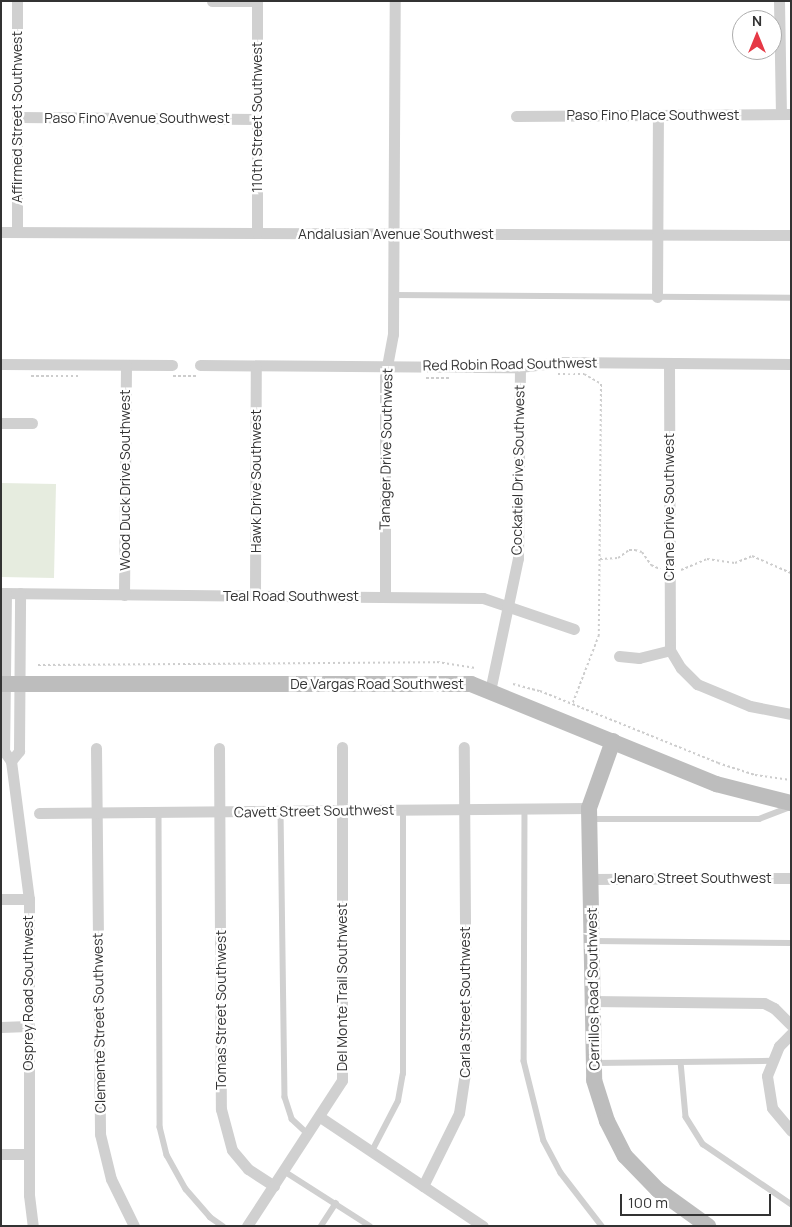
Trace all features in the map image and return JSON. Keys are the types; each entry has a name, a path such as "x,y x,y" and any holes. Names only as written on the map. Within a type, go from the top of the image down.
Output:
{"street":[{"name":"Affirmed Street Southwest","path":"16,1 17,232"},
{"path":"212,1 258,1"},
{"name":"110th Street Southwest","path":"257,233 258,1"},
{"name":"Tanager Drive Southwest","path":"385,597 386,366 393,334 394,295 394,1"},
{"path":"779,1 786,114"},
{"name":"Paso Fino Place Southwest","path":"516,116 786,114"},
{"path":"657,297 658,115"},
{"name":"Paso Fino Avenue Southwest","path":"17,117 257,119"},
{"name":"Andalusian Avenue Southwest","path":"1,232 657,236 791,235"},
{"name":"Red Robin Road Southwest","path":"202,370 256,366 520,367 559,362 791,364"},
{"name":"Crane Drive Southwest","path":"669,363 670,650"},
{"path":"1,364 172,365"},
{"name":"Wood Duck Drive Southwest","path":"124,595 126,365"},
{"name":"Hawk Drive Southwest","path":"255,596 256,366"},
{"name":"Cockatiel Drive Southwest","path":"490,691 519,551 520,367"},
{"path":"1,423 32,424"},
{"name":"Teal Road Southwest","path":"4,593 483,598 509,605 574,629"},
{"name":"Osprey Road Southwest","path":"4,593 9,684"},
{"name":"Osprey Road Southwest","path":"20,593 9,684 4,751 28,899 29,1154 32,1226"},
{"path":"619,656 639,658 670,650 681,668 697,684 750,706 791,714"},
{"name":"De Vargas Road Southwest","path":"9,684 471,684 716,784 791,803"},
{"name":"Cerrillos Road Southwest","path":"613,741 589,814 593,1062 599,1099 625,1156 658,1190 699,1223"},
{"name":"Del Monte Trail Southwest","path":"247,1226 336,1092 344,1067 342,747"},
{"name":"Carla Street Southwest","path":"423,1186 452,1132 463,1095 467,1038 464,747"},
{"name":"Clemente Street Southwest","path":"96,748 100,1134 116,1193 134,1226"},
{"name":"Tomas Street Southwest","path":"219,748 221,812 221,1109 226,1138 232,1150 248,1170 274,1186"},
{"name":"Cavett Street Southwest","path":"39,813 525,809 589,814"},
{"name":"Jenaro Street Southwest","path":"591,879 791,878"},
{"path":"1,899 28,899"},
{"path":"591,1002 764,1003 774,1008 791,1025"},
{"path":"1,1027 28,1026"},
{"path":"791,1034 771,1061 767,1076 768,1096 778,1119 791,1131"},
{"path":"320,1117 483,1226"},
{"path":"1,1154 29,1154"}],"lane":[{"path":"394,295 791,298"},
{"path":"589,814 759,819 791,807"},
{"path":"525,809 524,1061 544,1141 560,1173 602,1226"},
{"path":"372,1151 398,1102 403,1074 403,810"},
{"path":"281,811 285,1098 292,1119 308,1134"},
{"path":"159,812 160,1127 167,1155 186,1189 210,1217 223,1226"},
{"path":"592,941 791,943"},
{"path":"593,1062 771,1061"},
{"path":"681,1062 686,1117 703,1144 791,1204"},
{"path":"284,1171 370,1226"},
{"path":"321,1226 336,1203"}],"path":[{"path":"164,376 202,370"},
{"path":"556,374 584,374 601,384 599,635 572,705"},
{"path":"600,559 618,558 629,550 635,550 642,552 652,566 663,570"},
{"path":"676,570 689,569 707,559 735,563 752,556 791,574"},
{"path":"38,666 437,662 476,668"},
{"path":"513,684 572,705 718,763 755,775 791,780"}],"shaded area":[{"path":"1,483 56,484 54,578 1,577"}]}
